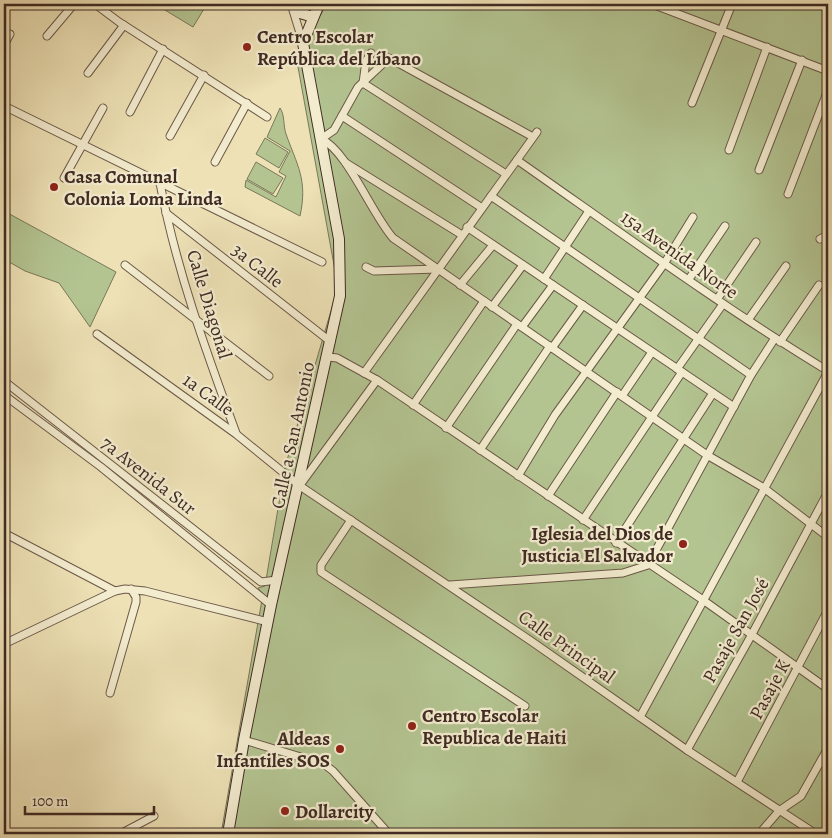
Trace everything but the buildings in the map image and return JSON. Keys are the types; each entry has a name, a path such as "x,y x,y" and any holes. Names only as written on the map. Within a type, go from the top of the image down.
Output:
{"street":[{"path":"47,36 74,4"},
{"path":"95,4 124,25 267,117"},
{"path":"292,4 300,13 313,17"},
{"path":"292,4 303,43"},
{"path":"303,43 319,4"},
{"path":"652,4 722,29 828,71"},
{"path":"692,103 732,4"},
{"path":"88,73 124,25"},
{"path":"4,45 10,34"},
{"name":"Calle a San Antonio","path":"228,834 244,740 271,605 300,486 340,296 340,247 303,43"},
{"path":"729,150 768,47"},
{"path":"130,112 163,49"},
{"path":"363,83 366,61 371,53"},
{"path":"321,138 330,134 355,92 380,64 389,58 535,134 364,373"},
{"path":"759,170 802,60"},
{"path":"170,136 204,75"},
{"path":"363,83 506,174"},
{"path":"788,194 828,90"},
{"path":"216,162 247,103"},
{"path":"4,106 322,262"},
{"path":"64,178 103,108"},
{"path":"342,116 482,208"},
{"path":"321,138 329,142 345,162 372,211 389,234 438,270 707,455 764,488 828,537"},
{"name":"15a Avenida Norte","path":"517,160 664,264 828,371"},
{"path":"345,162 462,234"},
{"name":"Calle Diagonal","path":"160,183 166,213 195,319 236,434"},
{"path":"491,196 640,296 751,375"},
{"path":"544,279 589,210"},
{"name":"3a Calle","path":"166,213 330,342"},
{"path":"518,476 555,415 664,264 693,216"},
{"path":"689,279 725,226"},
{"path":"467,227 734,407"},
{"path":"820,239 828,235"},
{"path":"583,520 652,416 756,242"},
{"path":"460,285 493,244"},
{"path":"125,264 269,376"},
{"path":"492,307 523,265"},
{"path":"748,320 786,266"},
{"path":"366,267 374,271 438,270"},
{"path":"446,428 520,326 553,285"},
{"path":"450,586 623,573 648,565 751,375 819,285"},
{"path":"412,405 484,301"},
{"path":"480,450 551,347 583,305"},
{"name":"1a Calle","path":"97,334 236,434 300,486"},
{"path":"548,496 652,352"},
{"path":"328,357 337,358 377,380 702,600 828,688"},
{"path":"640,717 828,371"},
{"path":"300,486 377,380"},
{"name":"7a Avenida Sur","path":"4,381 254,577 266,583 277,580"},
{"path":"616,543 713,393"},
{"name":"7a Avenida Sur","path":"4,395 101,467 271,605"},
{"name":"Calle Principal","path":"300,486 450,586 686,750 816,834"},
{"name":"Pasaje San José","path":"686,750 751,636 828,492"},
{"path":"352,520 321,565 321,572 525,706"},
{"path":"4,533 115,591"},
{"path":"110,694 136,602 131,589"},
{"path":"4,644 115,591 131,589 268,622"},
{"name":"Pasaje K","path":"737,782 828,610"},
{"path":"244,740 324,764 333,771 388,834"},
{"path":"759,834 779,811 801,796 828,748"},
{"path":"120,834 154,816"}],"green space":[{"path":"155,4 207,4 193,27"},
{"path":"327,4 828,4 828,834 221,834 263,594 258,588 265,586 285,467 338,287 296,56"},
{"path":"280,108 283,114 286,134 302,182 303,192 300,216 245,187 246,180 276,197 286,176 279,172 290,151 267,137"},
{"path":"265,138 288,152 279,168 256,154"},
{"path":"256,162 283,178 273,194 247,179"},
{"path":"4,211 116,272 90,327 59,283 25,271 4,259"}],"place":[{"name":"Centro Escolar República del Líbano","path":"247,47"},
{"name":"Casa Comunal Colonia Loma Linda","path":"54,187"},
{"name":"Iglesia del Dios de Justicia El Salvador","path":"683,544"},
{"name":"Centro Escolar Republica de Haiti","path":"412,726"},
{"name":"Aldeas Infantiles SOS","path":"340,749"},
{"name":"Dollarcity","path":"285,811"}]}
